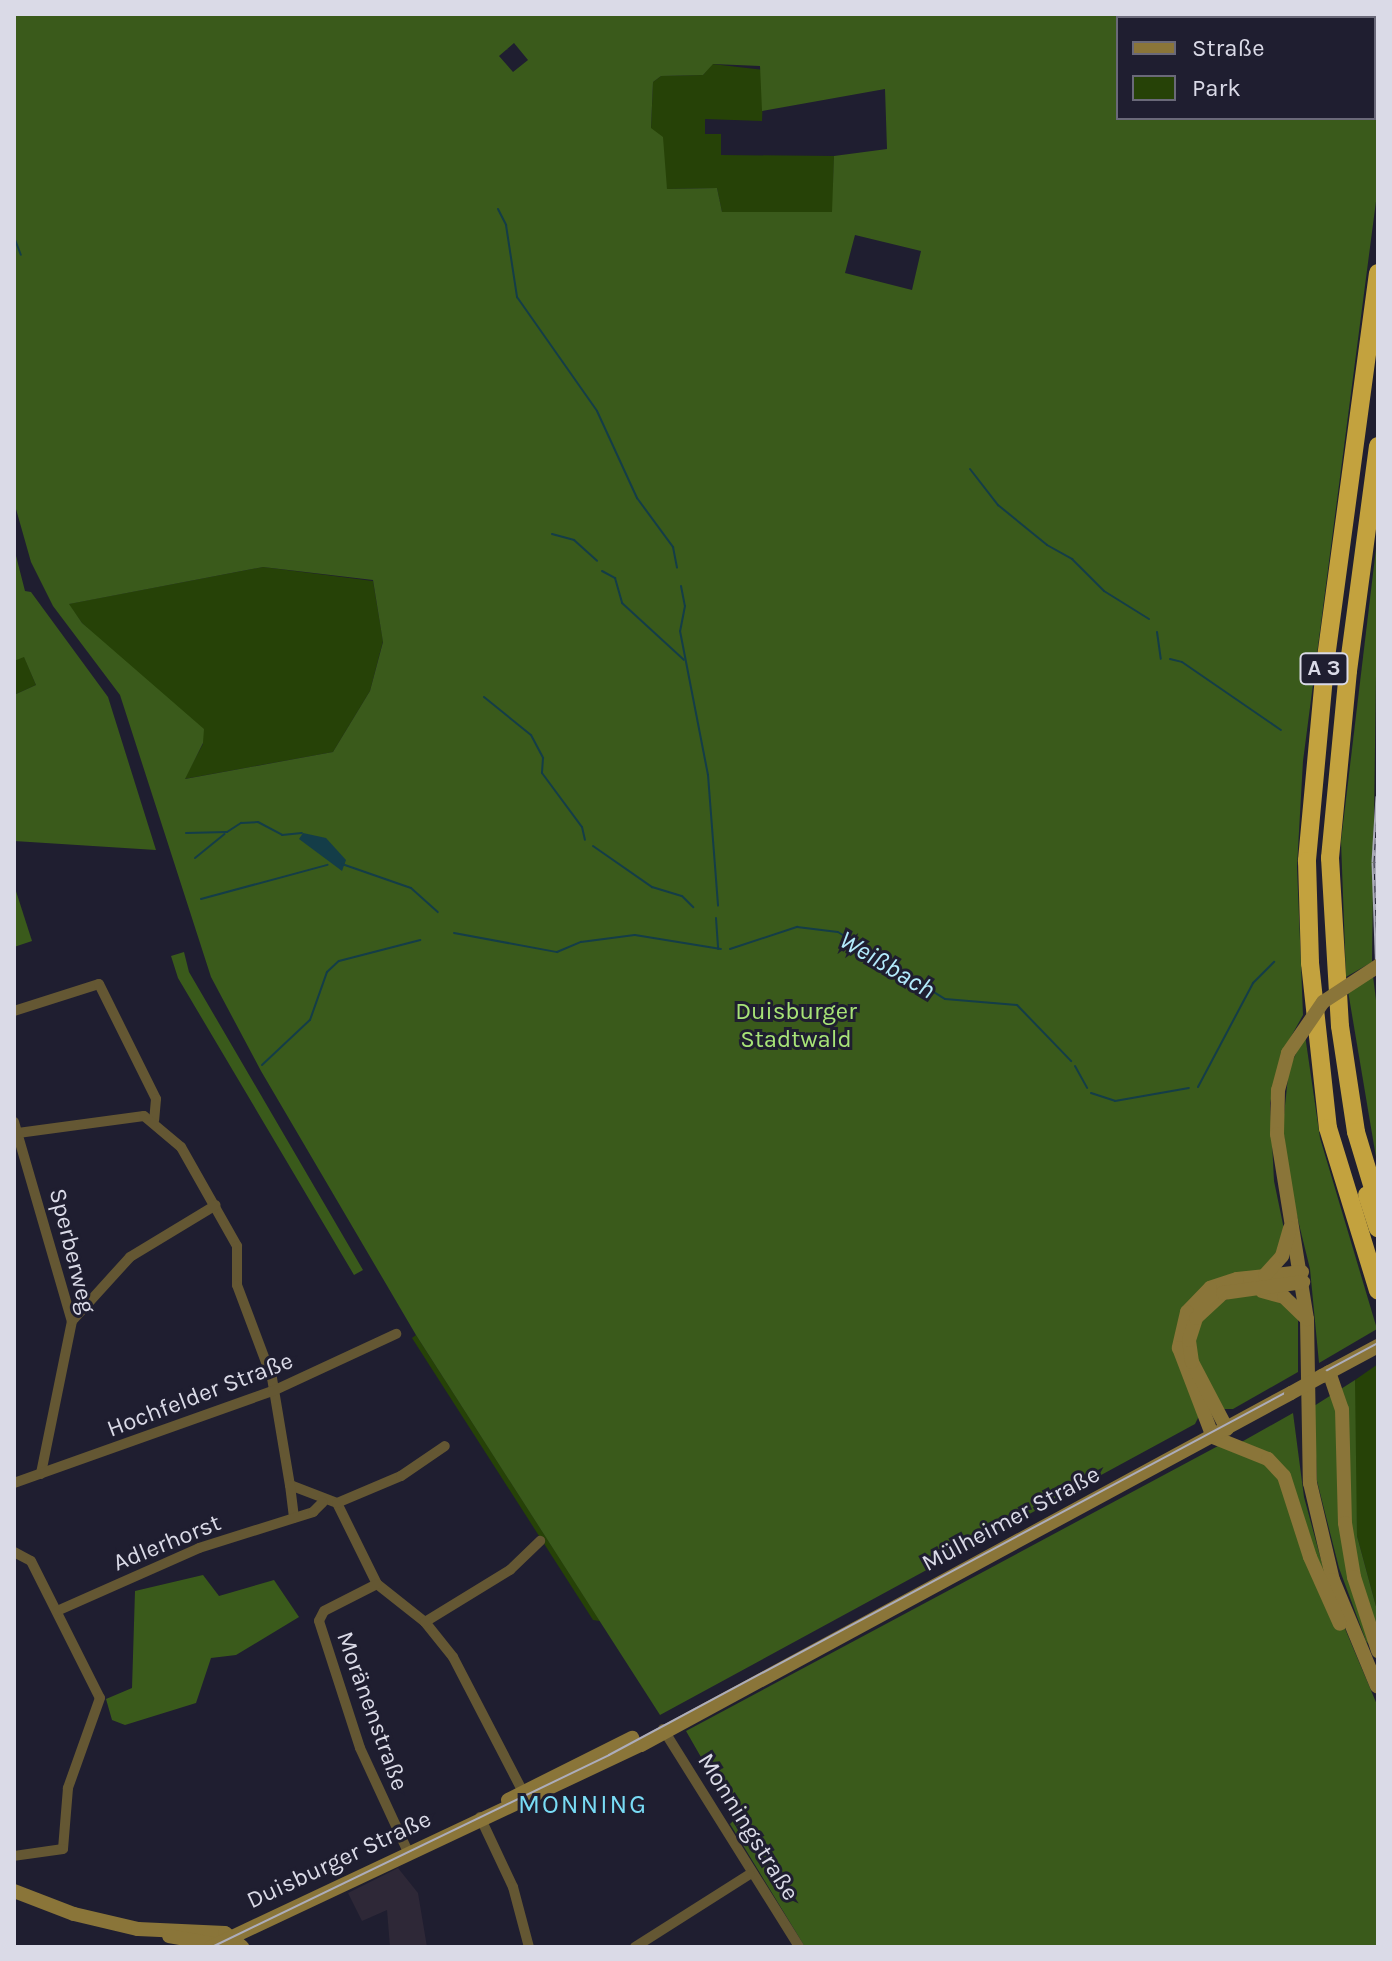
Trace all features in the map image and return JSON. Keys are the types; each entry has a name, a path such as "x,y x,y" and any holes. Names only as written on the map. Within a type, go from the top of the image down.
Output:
{"highway":[{"name":"A 3","path":"1378,273 1313,768 1307,861 1310,963 1321,1068 1378,1228"},
{"name":"A 3","path":"1378,446 1346,686 1330,858 1340,1026 1356,1132 1378,1205"},
{"path":"1321,1068 1328,1128 1378,1291"}],"main road":[{"path":"1378,966 1323,1002 1288,1053 1276,1117 1290,1223 1303,1277 1307,1319 1307,1429 1317,1522 1333,1580 1378,1687"},
{"path":"1264,1275 1282,1256 1290,1223"},
{"path":"1303,1277 1264,1275 1210,1288 1183,1320 1182,1365 1213,1437 1268,1459 1284,1476 1310,1557 1346,1637 1378,1687"},
{"path":"1227,1429 1194,1369 1189,1340 1196,1318 1209,1302 1245,1288 1303,1277"},
{"path":"1245,1288 1284,1297 1307,1319"},
{"name":"Mülheimer Straße","path":"663,1729 1378,1346"},
{"path":"1326,1374 1342,1409 1345,1523 1354,1577 1378,1651"},
{"name":"Duisburger Straße","path":"221,1945 640,1735 663,1729"},
{"path":"14,1891 74,1914 157,1937 208,1930 221,1945"}],"street":[{"path":"14,1011 99,984 156,1099 154,1120"},
{"path":"18,1133 126,1115 154,1120 181,1147 237,1246 240,1298 273,1391 294,1518"},
{"name":"Sperberweg","path":"14,1122 72,1321 40,1459 41,1474"},
{"path":"72,1321 130,1257 216,1205"},
{"name":"Hochfelder Straße","path":"14,1483 273,1391 396,1334"},
{"path":"290,1485 307,1488 323,1502 337,1503 401,1476 445,1446"},
{"name":"Adlerhorst","path":"57,1611 199,1548 313,1512 323,1502"},
{"path":"337,1503 377,1584 425,1622 474,1690 524,1795"},
{"path":"425,1622 510,1570 540,1541"},
{"path":"14,1552 31,1561 100,1698 68,1788 63,1849 14,1856"},
{"name":"Moränenstraße","path":"377,1584 324,1611 320,1627 360,1748 408,1852"},
{"name":"Monningstraße","path":"663,1729 749,1865 750,1874 799,1947"},
{"path":"480,1817 513,1887 529,1947"},
{"path":"643,1945 750,1874"}],"shaded area":[{"path":"398,1868 418,1893 427,1947 390,1947 387,1910 362,1921 348,1893"}],"green space":[{"name":"Duisburger Stadtwald","path":"14,14 1378,14 1378,186 1303,761 1297,867 1303,1015 1283,1051 1270,1103 1274,1181 1285,1234 1283,1245 1261,1270 1227,1277 1176,1358 1199,1416 1195,1424 660,1715 416,1335 261,1071 211,977 120,695 53,606 31,562 14,502","holes":["514,43 528,60 513,72 499,56","713,64 760,66 762,111 885,89 887,149 834,156 832,212 722,212 717,188 667,189 663,137 651,128 653,82 661,76 703,75","855,235 921,251 912,290 845,273","263,567 373,580 383,642 370,691 333,752 185,779 203,743 204,729 82,623 69,604"]},
{"path":"712,64 764,70 762,121 705,119 705,134 721,134 721,155 834,156 833,212 722,212 717,188 667,189 651,129 653,82 661,76 703,75"},
{"path":"1378,532 1372,962 1346,977 1341,841"},
{"path":"14,548 25,591 31,592 108,697 156,850 14,841 14,695 36,685 24,657 14,661"},
{"path":"263,567 373,581 383,641 370,691 333,752 184,779 203,744 200,733 82,623 68,604"},
{"path":"24,656 36,685 14,695 14,661"},
{"path":"14,885 32,941 14,947"},
{"path":"184,952 189,972 363,1270 354,1275 178,978 171,956"},
{"path":"1373,976 1378,1016 1378,1169 1348,991"},
{"path":"1305,1035 1320,1138 1377,1329 1319,1363 1310,1269 1288,1179 1283,1124 1289,1068"},
{"path":"1245,1292 1272,1297 1298,1316 1298,1372 1233,1409 1223,1409 1198,1368 1195,1333 1211,1306"},
{"path":"416,1335 600,1621 593,1620 412,1338"},
{"path":"1378,1364 1378,1614 1357,1536 1352,1398 1355,1380"},
{"path":"1355,1380 1357,1536 1378,1614 1378,1655 1366,1641 1339,1568 1317,1481 1314,1406"},
{"path":"1293,1413 1304,1497 1330,1593 1378,1707 1378,1947 805,1947 730,1824 736,1818 686,1731 1218,1446 1229,1449"},
{"path":"203,1575 219,1596 274,1580 299,1617 236,1655 211,1658 196,1703 125,1725 112,1720 106,1699 132,1688 135,1591"}],"water":[{"path":"303,833 326,838 346,860 342,871 299,839"}],"waterway":[{"path":"498,209 506,225 517,297 597,411 637,498 673,547 677,568"},
{"path":"14,237 21,255"},
{"path":"970,469 998,505 1047,545 1072,559 1104,591 1149,619"},
{"path":"552,534 574,540 597,561"},
{"path":"602,571 615,578 622,603 684,660"},
{"path":"681,586 685,606 680,631 708,775 718,906"},
{"path":"1157,632 1161,659"},
{"path":"1170,659 1182,662 1281,730"},
{"path":"484,697 531,735 543,758 542,773 582,827 585,840"},
{"path":"186,833 227,832 241,823 258,822 282,835 302,833"},
{"path":"195,858 225,834"},
{"path":"593,846 652,887 682,896 693,907"},
{"path":"342,864 411,888 438,912"},
{"path":"201,899 327,865"},
{"path":"716,918 718,949"},
{"name":"Weißbach","path":"730,949 797,927 838,932 945,999 1017,1005 1071,1061"},
{"path":"454,933 557,952 581,942 635,935 721,949"},
{"path":"262,1065 310,1020 327,972 339,961 420,940"},
{"name":"Weißbach","path":"1198,1087 1253,983 1274,962"},
{"name":"Weißbach","path":"1075,1066 1087,1088"},
{"name":"Weißbach","path":"1091,1093 1115,1101 1189,1088"}],"tram line":[{"path":"212,1947 609,1755 1378,1343"}],"railway":[{"path":"1378,796 1374,862 1378,974"}],"district":[{"name":"MONNING","path":"583,1805"}]}
